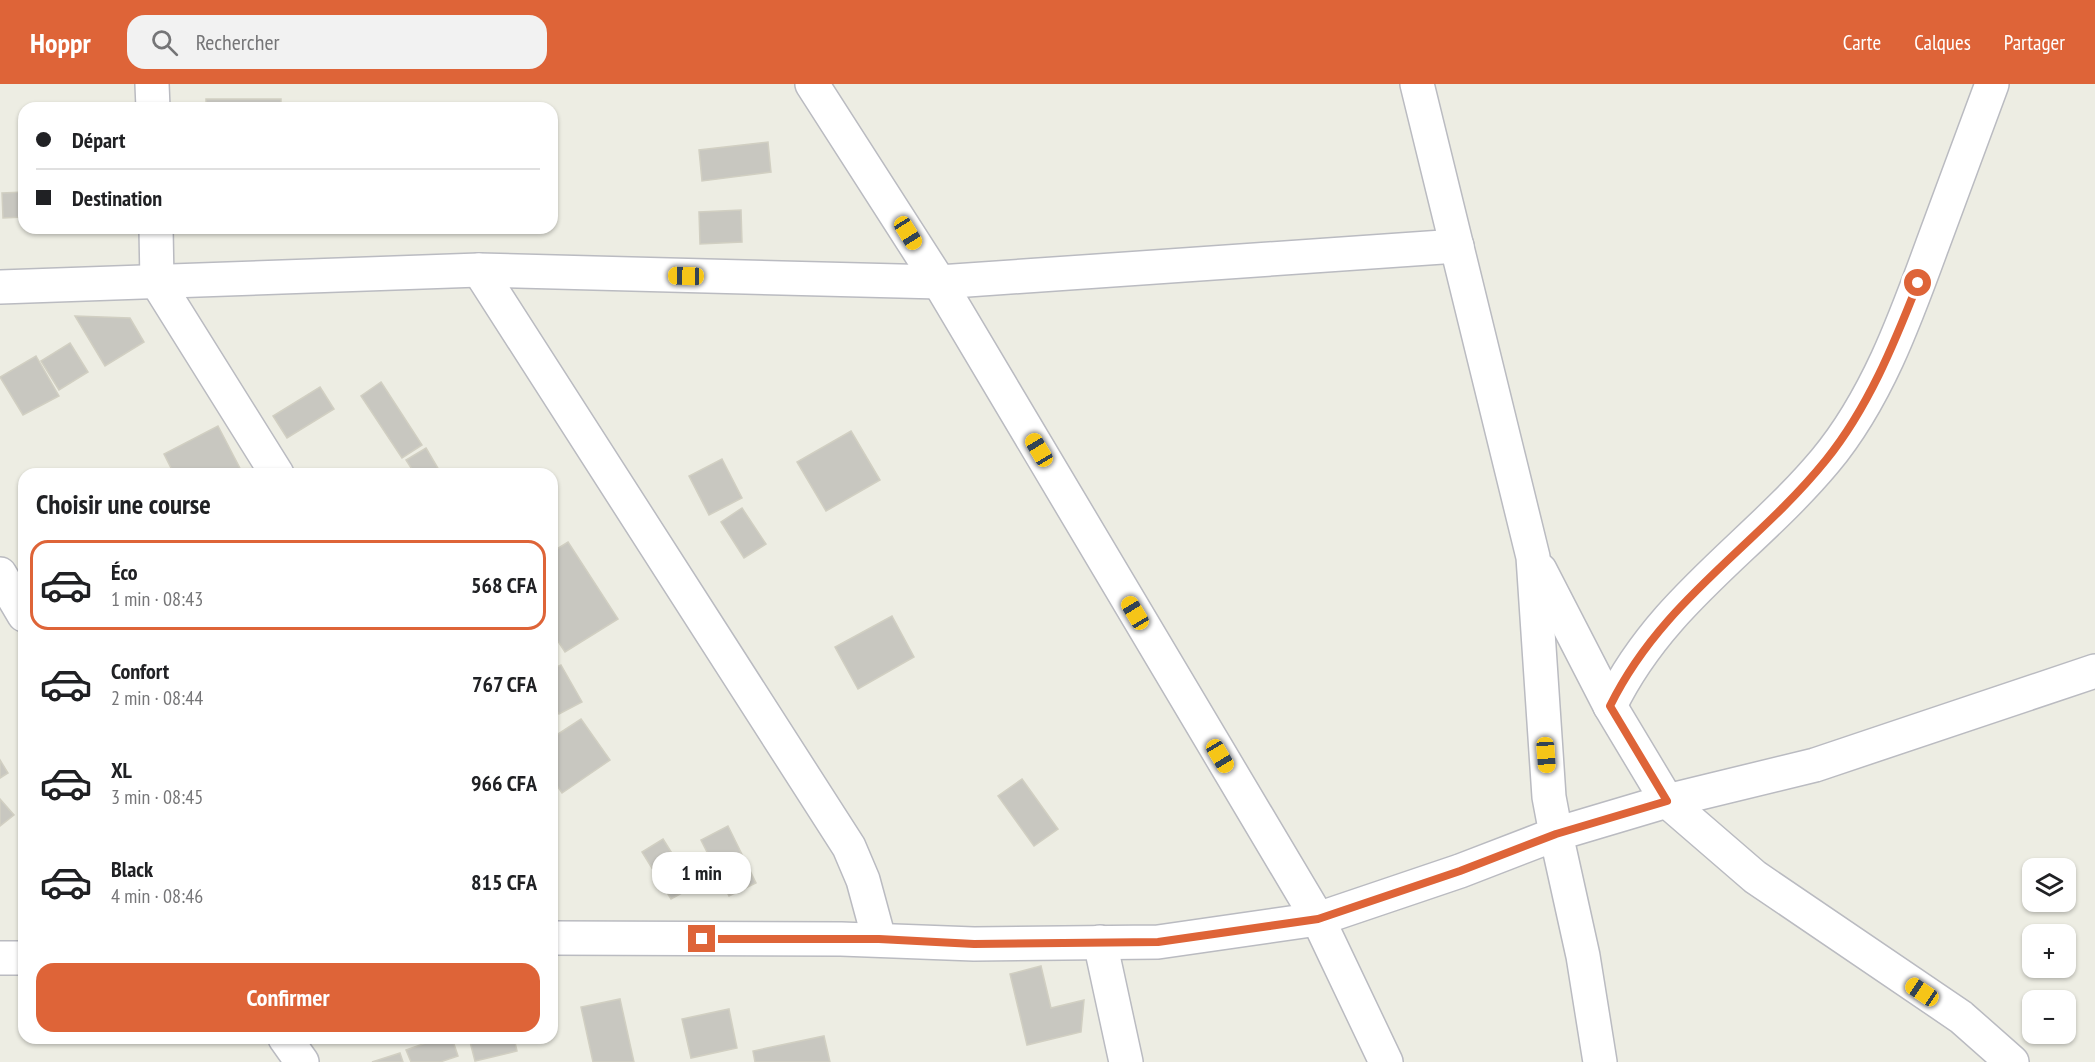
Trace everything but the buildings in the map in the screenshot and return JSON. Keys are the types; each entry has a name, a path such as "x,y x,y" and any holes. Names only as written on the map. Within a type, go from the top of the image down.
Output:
{"street":[{"path":"152,84 153,102"},
{"path":"812,84 939,282 1318,919 1386,1062"},
{"path":"1417,84 1533,557 1549,797 1583,956 1600,1062"},
{"path":"1610,706 1627,671 1670,616 1825,461 1854,422 1896,339 1992,84"},
{"path":"156,234 157,282 273,468"},
{"path":"0,287 479,270 939,282 1457,246"},
{"path":"479,270 849,847 863,880 879,939"},
{"path":"1533,557 1610,706 1667,801 1755,877 1960,1017 2012,1062"},
{"path":"0,574 18,605"},
{"path":"558,936 879,939 974,944 1158,942 1318,919 1460,871 1556,834 1667,801 1815,765 2095,671"},
{"path":"1100,942 1125,1062"},
{"path":"0,958 18,958"},
{"path":"289,1044 302,1062"}],"route":[{"path":"702,939 879,939 974,944 1158,942 1318,919 1460,871 1556,834 1667,801 1610,706 1627,671 1670,616 1825,461 1854,422 1896,339 1918,283"}]}
